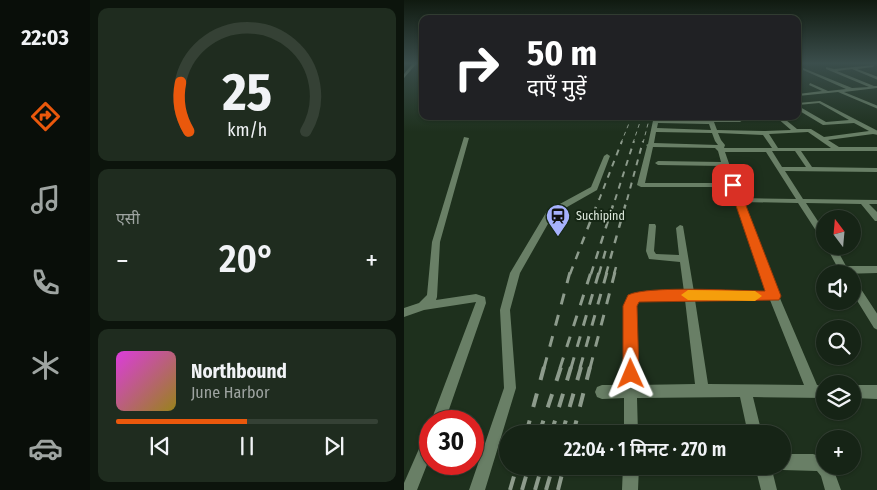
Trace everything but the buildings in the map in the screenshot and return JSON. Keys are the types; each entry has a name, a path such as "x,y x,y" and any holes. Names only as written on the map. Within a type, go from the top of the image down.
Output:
{"street":[{"path":"814,86 828,92"},
{"path":"841,86 850,90"},
{"path":"801,95 875,87"},
{"path":"801,90 843,111"},
{"path":"839,91 877,108"},
{"path":"801,104 818,102 875,131"},
{"path":"801,110 825,124 855,121"},
{"path":"656,120 641,185 733,185"},
{"path":"710,120 774,296 816,385"},
{"path":"783,120 795,130"},
{"path":"653,130 714,132 808,130 839,150"},
{"path":"824,139 875,131"},
{"path":"738,132 746,150"},
{"path":"765,132 776,149"},
{"path":"423,306 432,297 436,242 466,138"},
{"path":"649,145 719,146 746,150 877,148"},
{"path":"767,150 816,224"},
{"path":"797,150 811,170"},
{"path":"477,490 510,388 505,310 515,273 550,213 594,188 607,156"},
{"path":"658,163 725,164"},
{"path":"781,169 877,170"},
{"path":"738,200 877,202"},
{"path":"863,202 877,219"},
{"path":"652,226 650,251 652,257 683,259"},
{"path":"680,228 702,390"},
{"path":"861,270 877,270"},
{"path":"631,425 631,302 637,297 689,295 774,296"},
{"path":"404,313 423,306 476,298 481,300 482,303 442,410"},
{"path":"861,299 877,326"},
{"path":"602,392 702,390 816,391"},
{"path":"745,390 753,425"},
{"path":"861,392 877,392"},
{"path":"791,462 822,464 834,490"},
{"path":"409,490 419,466"},
{"path":"630,475 630,490"},
{"path":"765,475 768,490"}],"railway":[{"path":"621,143 630,120"},
{"path":"633,143 641,120"},
{"path":"643,143 649,120"},
{"path":"599,200 622,141"},
{"path":"615,200 634,141"},
{"path":"627,200 643,141"},
{"path":"570,274 599,199"},
{"path":"591,274 615,199"},
{"path":"606,274 627,199"},
{"path":"599,274 606,249"},
{"path":"614,274 616,267"},
{"path":"544,368 570,272"},
{"path":"560,368 591,272"},
{"path":"571,368 599,272"},
{"path":"580,368 607,272"},
{"path":"590,368 615,272"},
{"path":"528,425 544,367"},
{"path":"542,425 561,367"},
{"path":"554,425 571,367"},
{"path":"565,425 581,367"},
{"path":"575,425 590,367"},
{"path":"510,490 514,475"},
{"path":"522,490 526,475"},
{"path":"535,490 539,475"},
{"path":"546,490 550,475"},
{"path":"558,490 562,475"}],"slow traffic":[{"path":"688,295 755,296"}],"place":[{"name":"Suchipind","path":"558,237"}],"route":[{"path":"631,374 630,306 632,299 637,297 689,295 774,296 733,185"}]}
